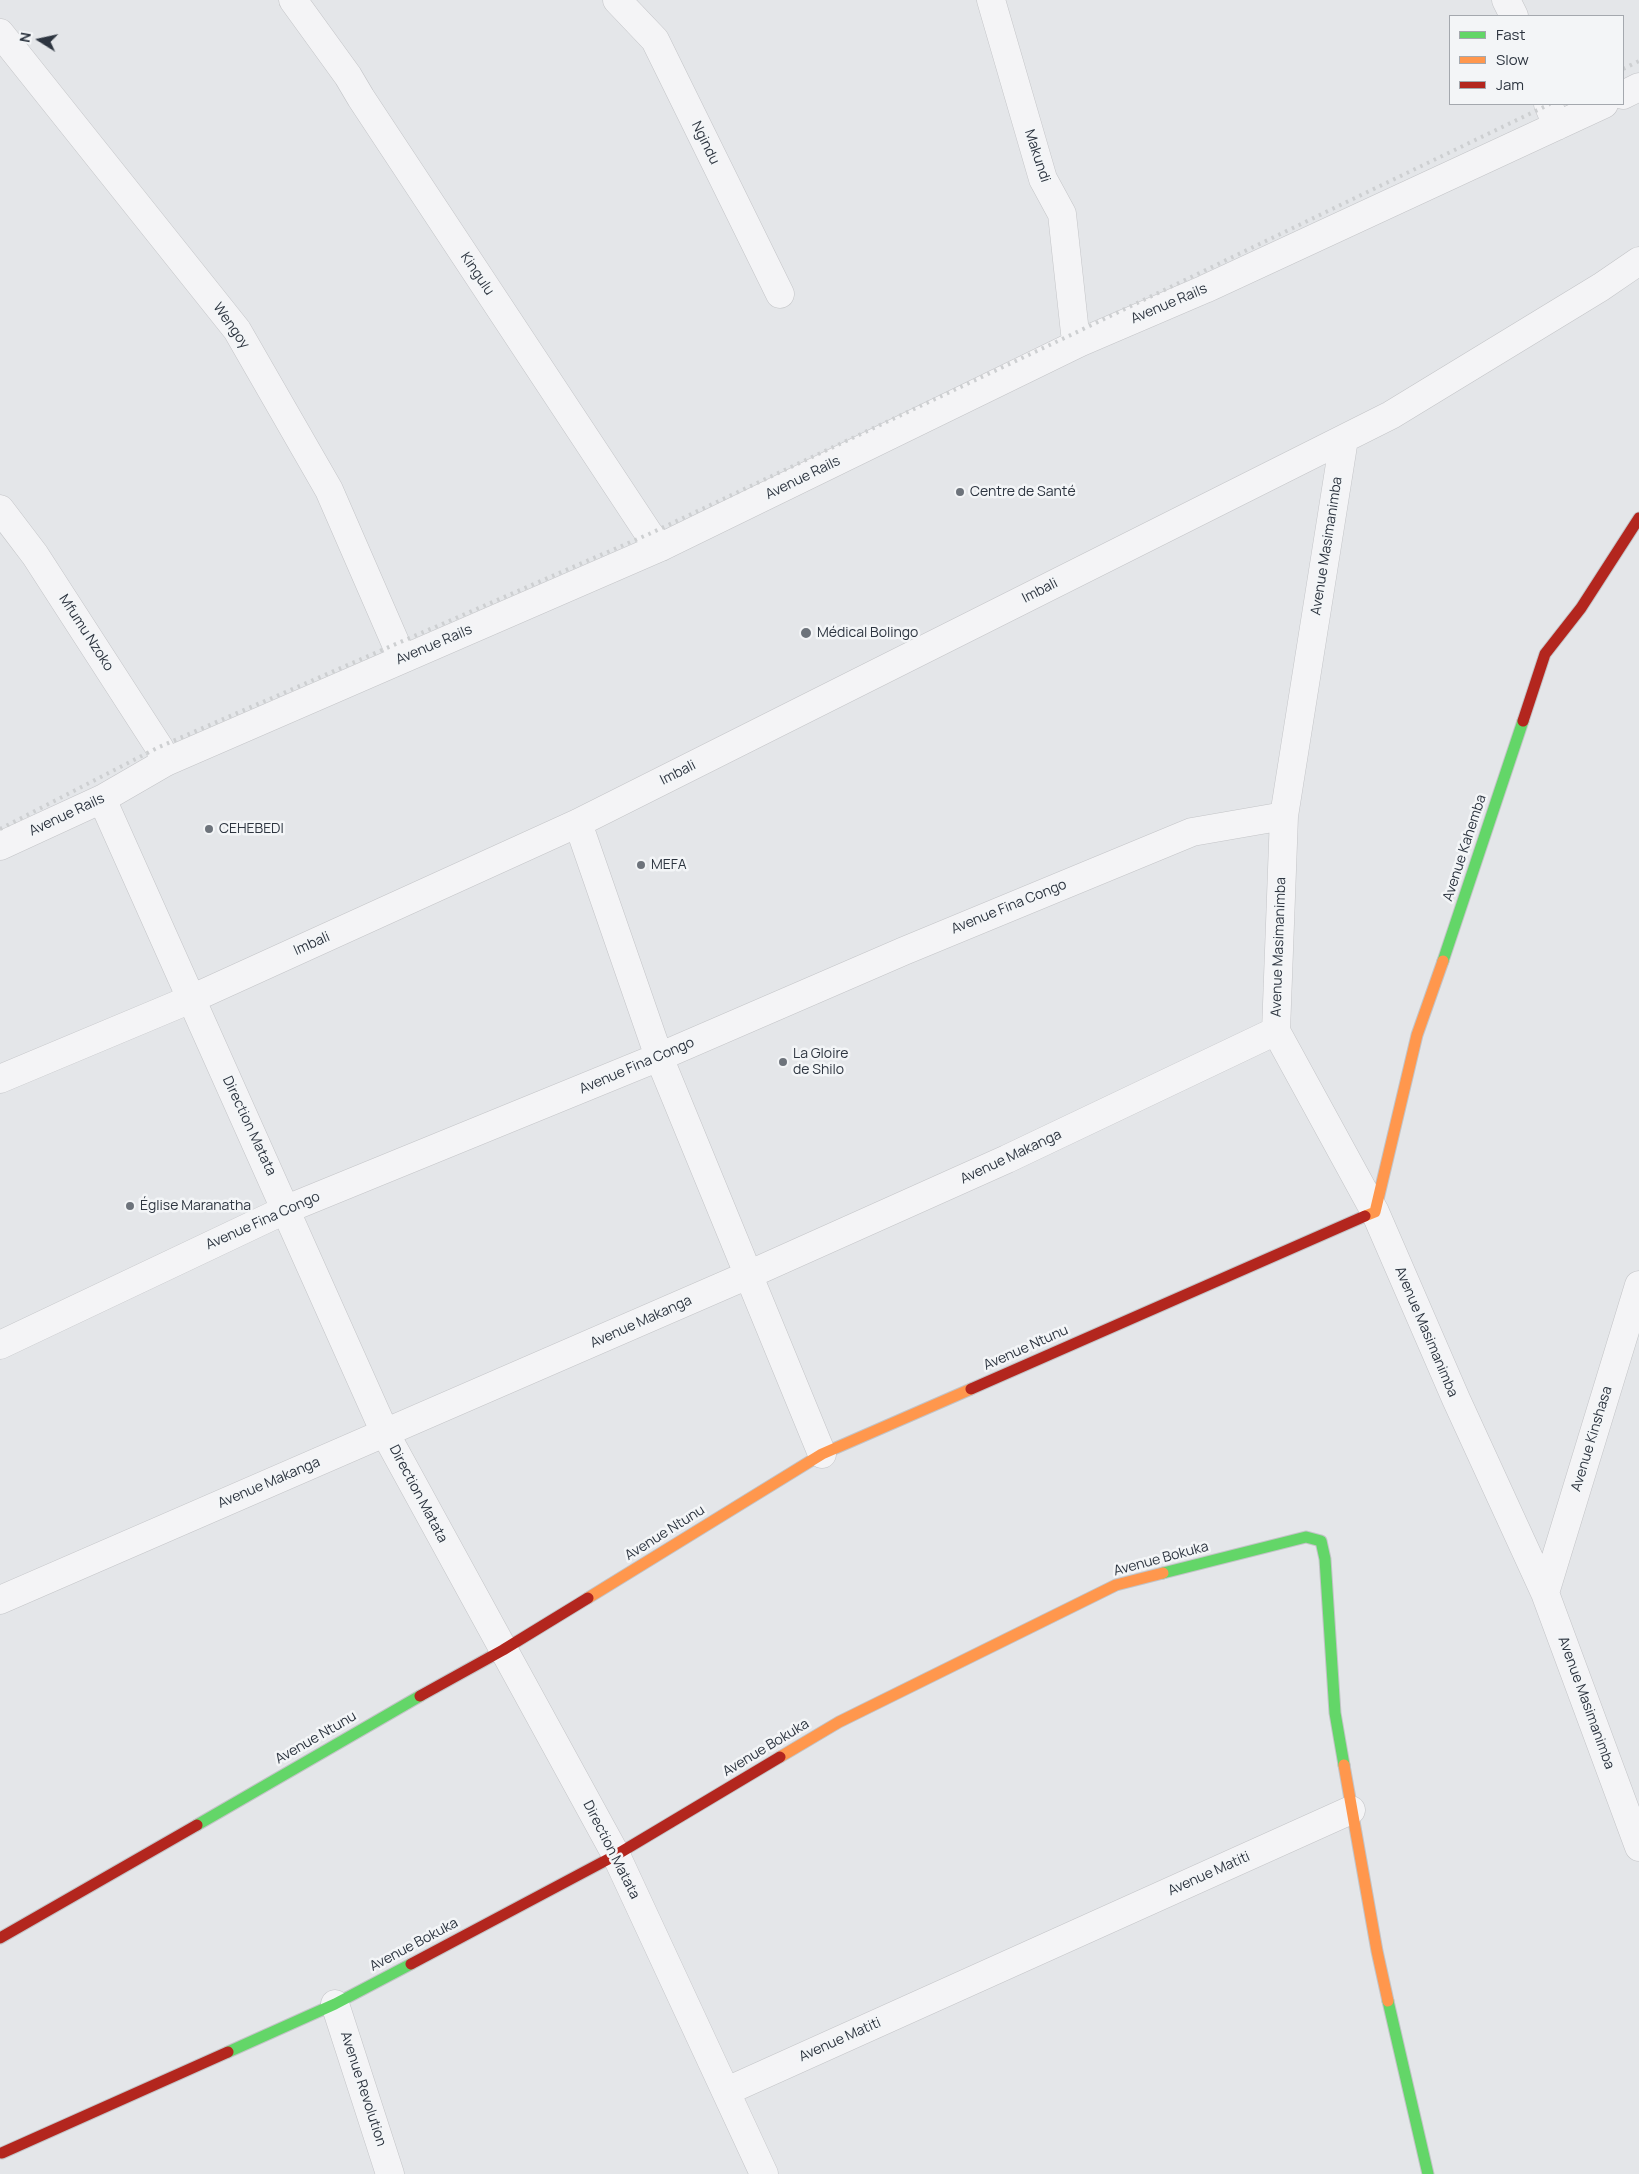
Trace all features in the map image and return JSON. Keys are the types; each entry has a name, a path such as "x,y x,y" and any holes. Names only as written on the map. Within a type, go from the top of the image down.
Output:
{"street":[{"name":"Kingulu","path":"293,0 348,76 649,534 661,547"},
{"name":"Ngindu","path":"617,0 655,40 780,294"},
{"name":"Makundi","path":"991,0 1043,179 1062,214 1075,333 1078,343"},
{"path":"1506,0 1514,15"},
{"name":"Wengoy","path":"0,33 237,330 329,490 402,658"},
{"path":"1624,94 1639,87"},
{"name":"Avenue Rails","path":"0,846 102,800 166,762 661,547 1078,343 1205,289 1553,115 1599,105"},
{"path":"1344,439 1391,415 1601,287 1639,261"},
{"name":"Avenue Masimanimba","path":"1344,439 1284,816 1276,1031 1375,1212 1456,1399 1545,1593 1639,1847"},
{"name":"Imbali","path":"0,1078 191,1000 578,823 1344,439"},
{"name":"Mfumu Nzoko","path":"0,508 35,555 159,747 166,762"},
{"name":"Avenue Kahemba","path":"1375,1212 1417,1035 1546,654 1581,608 1639,518"},
{"name":"Direction Matata","path":"102,800 287,1209 385,1433 616,1854 764,2174"},
{"name":"Avenue Fina Congo","path":"0,1345 287,1209 659,1057 904,951 1192,832 1284,816"},
{"path":"578,823 659,1057 822,1454"},
{"name":"Avenue Makanga","path":"0,1600 748,1275 1007,1159 1276,1031"},
{"name":"Avenue Ntunu","path":"0,1938 221,1812 339,1742 503,1650 822,1454 1375,1212"},
{"name":"Avenue Kinshasa","path":"1545,1593 1639,1285"},
{"name":"Avenue Bokuka","path":"2,2153 336,2004 616,1854 839,1722 1116,1585 1306,1538 1321,1541 1325,1559 1335,1712 1351,1810"},
{"path":"1351,1810 1377,1951 1428,2174"},
{"name":"Avenue Matiti","path":"727,2091 1351,1810"},
{"name":"Avenue Revolution","path":"336,2004 390,2174"}],"railway":[{"path":"1624,68 1639,61"},
{"path":"0,829 159,747 649,534 1075,333 1548,105"}],"traffic: fast":[{"path":"1443,961 1523,721"},
{"path":"1163,1573 1306,1537 1321,1541 1325,1559 1335,1713 1344,1765"},
{"path":"197,1825 420,1696"},
{"path":"228,2052 335,2004 411,1964"},
{"path":"1388,2001 1428,2174"}],"traffic: slow":[{"path":"1365,1216 1375,1212 1417,1035 1443,961"},
{"path":"588,1598 822,1454 971,1389"},
{"path":"780,1757 839,1722 1116,1585 1163,1573"},
{"path":"1344,1765 1377,1951 1388,2001"}],"traffic: jam":[{"path":"1523,721 1545,654 1581,608 1639,518"},
{"path":"971,1389 1365,1216"},
{"path":"420,1696 503,1650 588,1598"},
{"path":"411,1964 616,1855 780,1757"},
{"path":"0,1938 197,1825"},
{"path":"2,2153 228,2052"}],"place":[{"name":"Centre de Santé","path":"960,492"},
{"name":"Médical Bolingo","path":"806,633"},
{"name":"CEHEBEDI","path":"209,829"},
{"name":"MEFA","path":"641,865"},
{"name":"La Gloire de Shilo","path":"783,1062"},
{"name":"Église Maranatha","path":"130,1206"}]}
